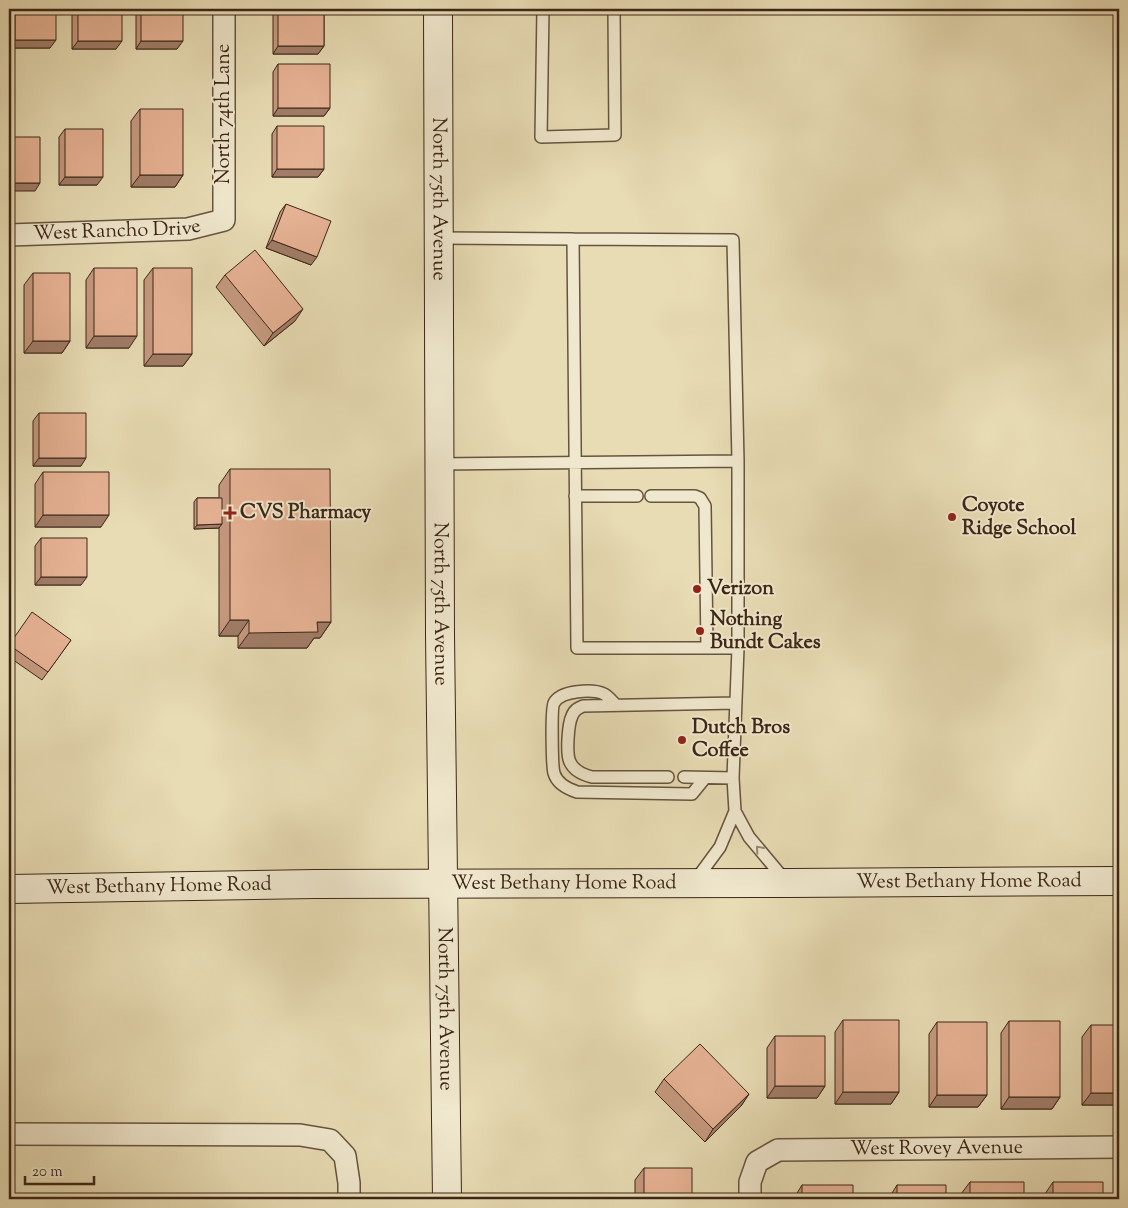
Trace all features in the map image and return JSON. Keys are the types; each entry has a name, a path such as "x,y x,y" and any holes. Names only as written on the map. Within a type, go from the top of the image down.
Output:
{"main road":[{"name":"North 75th Avenue","path":"438,9 439,464 447,1199"},
{"name":"West Bethany Home Road","path":"9,889 314,884 1119,881"}],"street":[{"name":"North 74th Lane","path":"224,9 224,220"},
{"name":"West Rancho Drive","path":"9,235 188,229 224,220"},
{"path":"9,1134 300,1135 330,1140 345,1156 349,1199"},
{"name":"West Rovey Avenue","path":"750,1199 750,1182 757,1162 778,1150 1119,1147"}],"lane":[{"path":"542,9 541,137 615,135 614,9"},
{"path":"438,238 733,240 738,461 738,648 733,778 735,811 749,837 788,883"},
{"path":"573,239 577,648 738,648"},
{"path":"439,464 738,461"},
{"path":"575,496 637,496"},
{"path":"651,496 695,496 700,498 706,506 707,648"},
{"path":"616,705 603,693 588,691 568,693 560,696 554,704 552,714 554,773 559,782 568,789 577,792 692,794 704,778"},
{"path":"668,777 592,777 583,775 570,762 568,729 571,716 583,706 736,703"},
{"path":"684,777 733,778"},
{"path":"693,883 720,847 735,811"}],"building":[{"path":"15,9 56,9 56,40 15,40"},
{"path":"78,9 122,9 122,41 78,41"},
{"path":"141,9 183,9 183,41 141,41"},
{"path":"278,9 324,9 324,46 278,46"},
{"path":"278,64 330,64 330,108 278,108"},
{"path":"140,109 183,109 183,175 140,175"},
{"path":"277,126 324,126 324,169 277,169"},
{"path":"65,129 103,129 103,177 65,177"},
{"path":"9,137 40,137 40,183 9,183"},
{"path":"286,204 331,221 317,257 272,240"},
{"path":"255,250 303,309 273,333 225,275"},
{"path":"94,268 137,268 137,336 94,336"},
{"path":"153,268 192,268 192,354 153,354"},
{"path":"33,273 70,273 70,341 33,341"},
{"path":"39,413 86,413 86,458 39,458"},
{"name":"CVS Pharmacy","path":"230,469 330,469 331,622 317,622 318,632 249,633 249,620 230,620"},
{"path":"43,472 109,472 109,515 43,515"},
{"path":"197,498 222,498 222,524 197,525"},
{"path":"41,538 87,538 87,577 41,577"},
{"path":"32,612 71,640 48,672 9,645"},
{"path":"843,1020 899,1020 899,1092 843,1092"},
{"path":"1009,1021 1060,1021 1060,1097 1009,1097"},
{"path":"937,1022 987,1022 987,1095 937,1095"},
{"path":"1091,1025 1119,1025 1119,1093 1091,1093"},
{"path":"775,1036 825,1036 825,1086 775,1086"},
{"path":"700,1044 749,1094 713,1129 664,1079"},
{"path":"644,1168 692,1168 692,1194 714,1194 714,1199 644,1199"},
{"path":"970,1182 1024,1182 1024,1199 970,1199"},
{"path":"1053,1182 1103,1182 1103,1199 1053,1199"},
{"path":"802,1185 853,1185 853,1199 802,1199"},
{"path":"897,1185 946,1185 946,1199 897,1199"}],"place":[{"name":"CVS Pharmacy","path":"230,513"},
{"name":"Coyote Ridge School","path":"952,517"},
{"name":"Verizon","path":"697,589"},
{"name":"Nothing Bundt Cakes","path":"700,631"},
{"name":"Dutch Bros Coffee","path":"682,740"}]}
